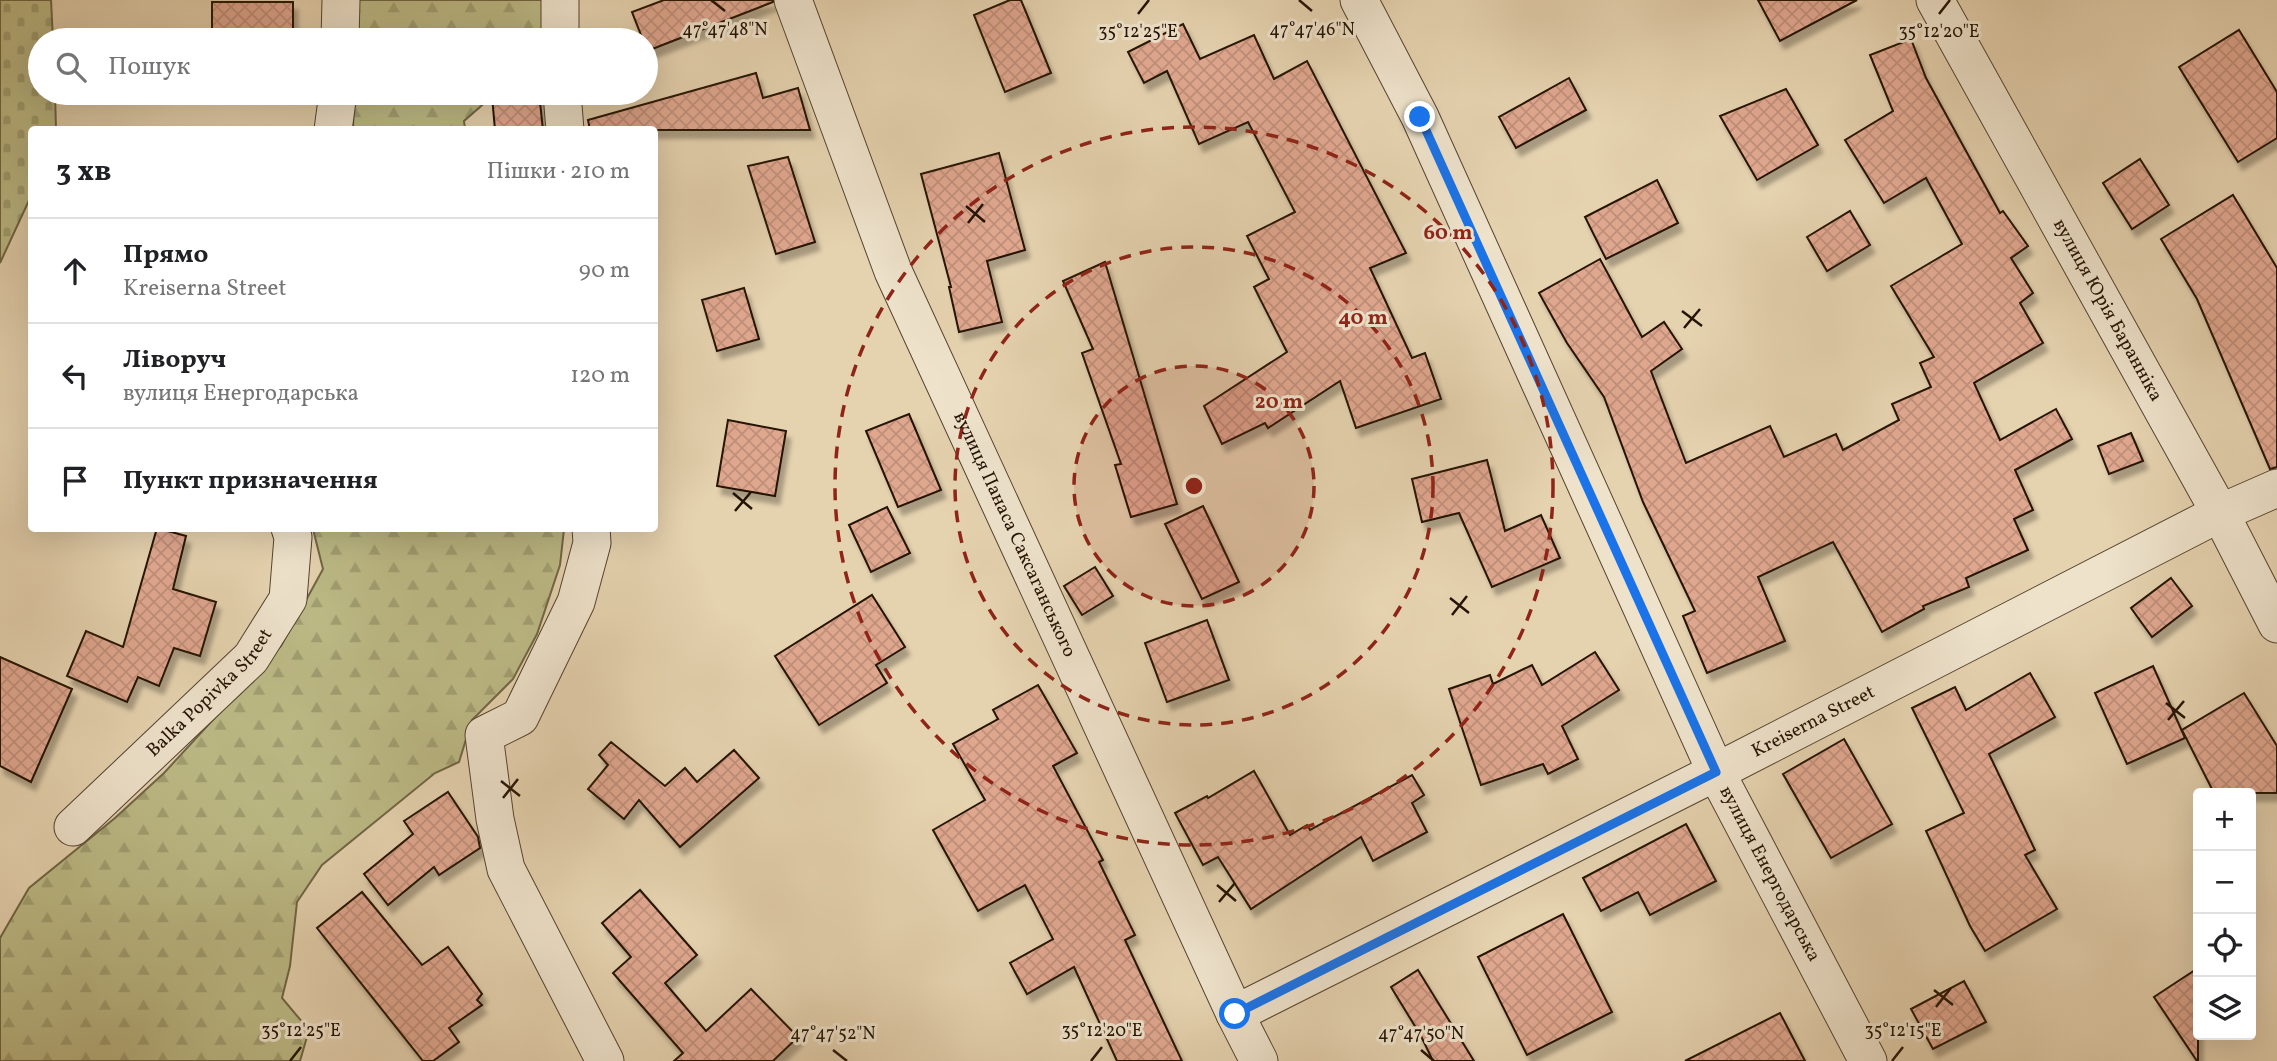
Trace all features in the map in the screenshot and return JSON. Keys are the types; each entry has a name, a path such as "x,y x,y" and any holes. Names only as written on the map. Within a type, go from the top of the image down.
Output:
{"street":[{"path":"340,28 341,0"},
{"path":"560,0 561,28"},
{"name":"вулиця Панаса Саксаганського","path":"793,0 892,271 1259,1061"},
{"name":"вулиця Енергодарська","path":"1359,0 1420,117 1716,772 1868,1061"},
{"name":"вулиця Юрія Баранніка","path":"1935,0 2220,513 2277,624"},
{"path":"334,126 336,105"},
{"path":"563,105 565,126"},
{"name":"Kreiserna Street","path":"1235,1014 1716,772 2220,513 2277,488"},
{"name":"Balka Popivka Street","path":"73,827 251,658 288,599 291,532"},
{"path":"591,532 592,543 576,601 520,717 484,735 495,819 506,869 605,1061"}],"green space":[{"path":"0,0 51,0 52,28 28,28 28,105 55,105 56,126 28,126 28,202 0,263"},
{"path":"358,0 545,0 546,28 357,28"},
{"path":"354,105 482,105 464,121 465,126 353,126"},
{"path":"314,532 564,532 560,565 537,634 513,679 472,720 459,762 435,773 322,865 297,902 290,966 282,998 309,1030 300,1061 0,1061 0,938 29,888 115,818 164,773 281,646 323,569"}],"building":[{"path":"664,0 773,0 658,47 658,28 638,28 632,12"},
{"path":"1010,0 1021,0 1051,73 1005,92 974,15"},
{"path":"1758,0 1857,0 1780,41"},
{"path":"212,2 293,2 293,28 212,28"},
{"path":"1183,24 1200,59 1254,35 1274,79 1307,61 1406,253 1370,268 1412,358 1425,353 1441,399 1356,428 1340,381 1268,428 1265,423 1222,444 1204,406 1287,352 1254,287 1269,279 1247,236 1295,212 1248,122 1199,144 1167,71 1144,83 1128,52"},
{"path":"2239,30 2277,92 2277,138 2238,162 2179,67"},
{"path":"1911,39 1926,78 2000,213 2003,211 2028,246 2011,258 2033,293 2020,303 2043,343 1974,383 2000,440 2056,409 2072,439 2015,470 2033,510 2014,519 2028,550 1966,578 1969,587 1923,606 1924,609 1882,632 1833,542 1758,577 1785,641 1707,673 1683,616 1695,611 1643,502 1604,397 1567,343 1539,293 1600,259 1642,337 1664,322 1682,349 1651,371 1686,463 1770,426 1784,457 1836,434 1843,450 1899,420 1892,404 1931,387 1920,363 1934,357 1891,286 1962,244 1926,178 1884,203 1845,140 1893,111 1870,55"},
{"path":"756,73 763,98 798,88 810,130 658,130 658,126 589,126 588,120 642,105 658,105 658,100"},
{"path":"1569,78 1586,110 1516,148 1499,117"},
{"path":"1786,89 1818,145 1757,180 1720,116"},
{"path":"493,105 540,105 543,126 495,126"},
{"path":"999,153 1025,250 987,261 1002,322 959,332 951,287 921,174"},
{"path":"788,157 815,242 776,254 748,166"},
{"path":"2140,159 2169,205 2132,229 2103,183"},
{"path":"1657,180 1678,223 1606,259 1585,217"},
{"path":"2233,195 2277,268 2277,467 2270,469 2197,299 2161,239"},
{"path":"1850,211 1870,245 1827,271 1807,237"},
{"path":"1105,262 1177,504 1131,517 1115,465 1121,464 1082,353 1093,349 1063,281"},
{"path":"744,288 759,339 717,351 702,300"},
{"path":"909,414 941,490 898,507 866,431"},
{"path":"728,420 786,431 775,496 717,486"},
{"path":"2131,433 2143,461 2109,474 2098,446"},
{"path":"1487,460 1505,531 1541,515 1560,558 1492,587 1459,513 1422,522 1412,479"},
{"path":"1203,506 1239,582 1202,599 1165,524"},
{"path":"887,507 910,553 871,572 849,525"},
{"path":"156,532 186,536 173,589 216,602 200,656 174,648 159,686 138,677 127,702 67,676 86,631 123,647"},
{"path":"1095,567 1113,596 1082,615 1064,586"},
{"path":"2171,578 2192,606 2152,637 2131,608"},
{"path":"872,595 905,647 876,665 887,683 819,725 775,656"},
{"path":"1207,620 1229,680 1167,702 1145,643"},
{"path":"1595,652 1619,690 1562,726 1578,759 1548,774 1543,764 1481,785 1449,689 1490,675 1493,684 1532,665 1542,685"},
{"path":"0,657 72,689 31,782 0,766"},
{"path":"2153,666 2185,738 2127,764 2095,693"},
{"path":"2030,673 2055,717 1989,754 2035,850 2025,855 2057,909 1985,951 1970,926 1926,831 1964,813 1912,708 1955,687 1966,710"},
{"path":"1038,685 1077,753 1053,766 1103,860 1099,862 1135,935 1125,940 1182,1061 1117,1061 1074,967 1027,994 1010,963 1053,939 1025,885 978,911 933,830 985,800 953,744 998,719 993,710"},
{"path":"2244,693 2277,746 2277,793 2256,793 2256,788 2211,788 2182,730"},
{"path":"1844,739 1892,824 1831,858 1783,774"},
{"path":"611,742 665,786 685,768 697,782 734,750 759,778 680,847 639,800 624,819 588,789 608,765 599,755"},
{"path":"1254,771 1290,835 1307,825 1310,830 1412,775 1424,795 1412,803 1427,832 1373,861 1361,837 1251,909 1218,857 1203,865 1175,813 1207,796 1208,798"},
{"path":"448,792 478,837 480,848 439,875 434,867 388,905 364,874 413,834 404,821"},
{"path":"1686,824 1716,881 1650,915 1638,892 1601,911 1583,878"},
{"path":"640,890 697,955 665,983 706,1031 751,989 798,1037 773,1061 674,1061 683,1053 613,973 631,957 602,923"},
{"path":"362,892 422,965 448,947 482,994 477,1000 482,1005 449,1028 459,1042 433,1061 423,1061 317,928"},
{"path":"1563,914 1612,1012 1527,1055 1478,957"},
{"path":"1418,970 1474,1061 1433,1061 1391,987"},
{"path":"2193,971 2193,1040 2198,1040 2198,1061 2197,1061 2154,997"},
{"path":"1964,981 1986,1022 1933,1049 1911,1009"},
{"path":"1780,1013 1805,1061 1685,1061"}],"route":[{"path":"1235,1014 1716,772 1420,117"}]}
